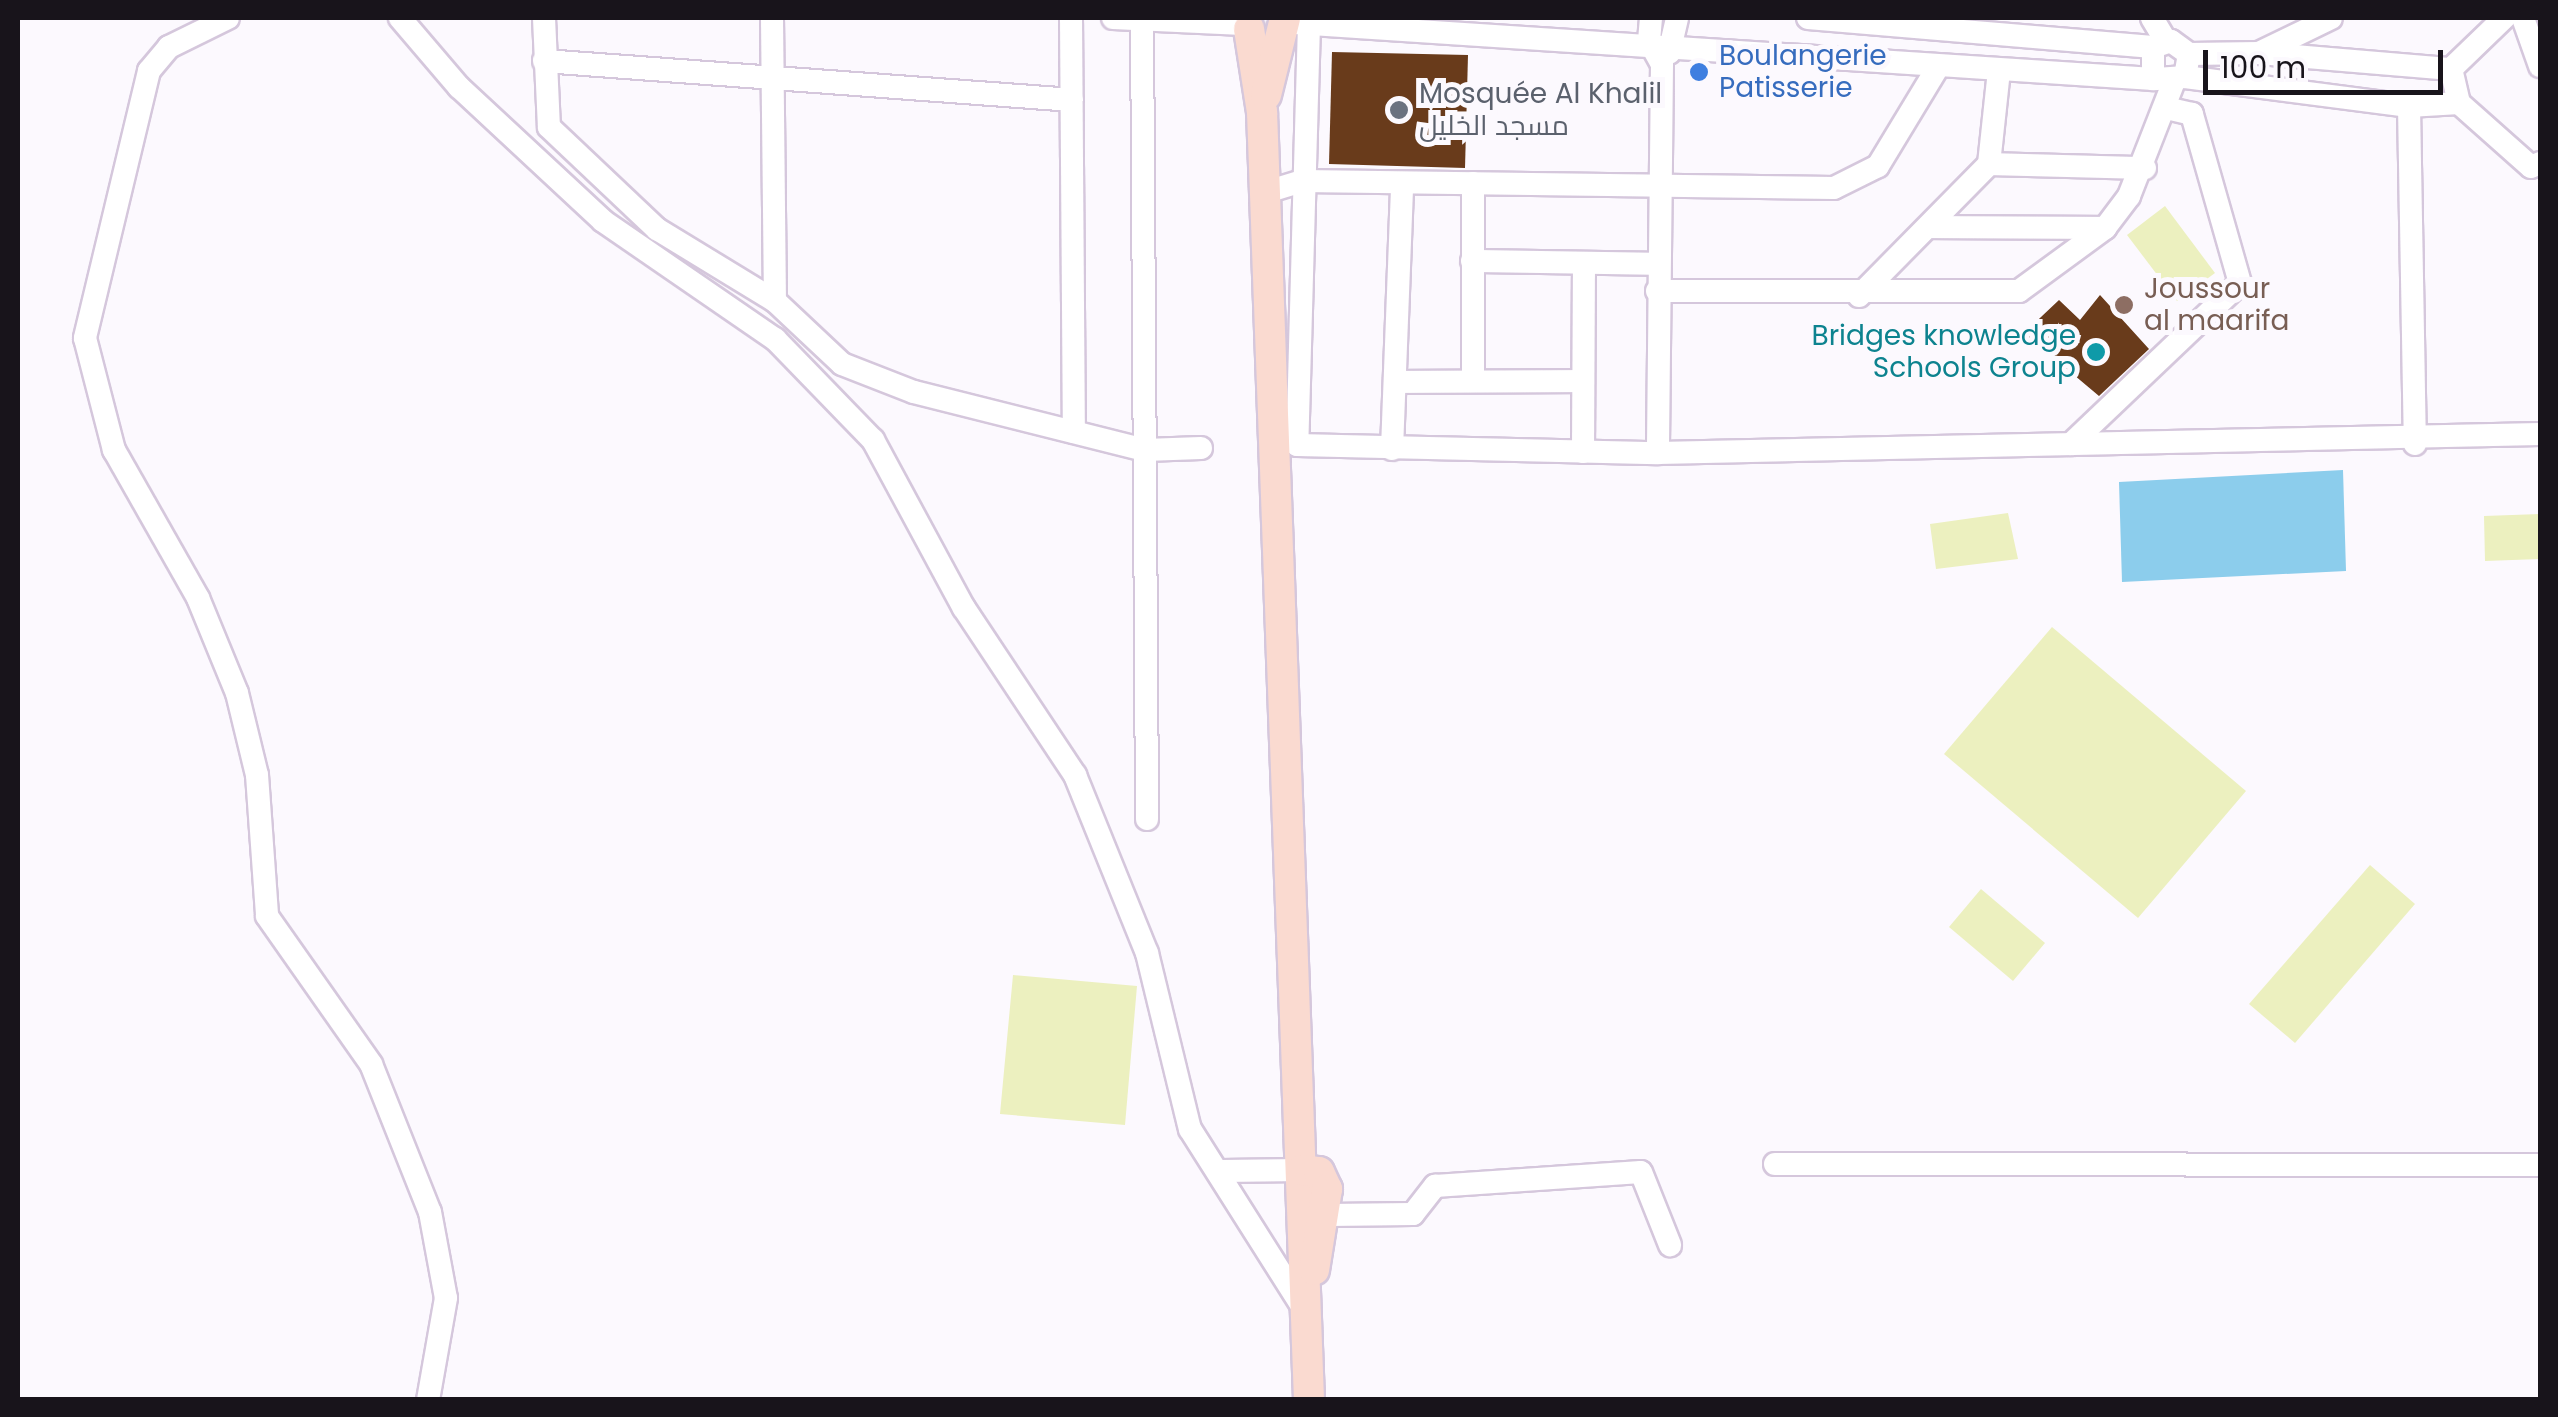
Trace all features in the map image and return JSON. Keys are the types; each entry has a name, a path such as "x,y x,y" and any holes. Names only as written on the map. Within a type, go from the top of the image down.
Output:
{"main road":[{"path":"1262,112 1289,22 1243,24 1262,112 1263,193 1282,445 1309,1400"},
{"path":"1302,1170 1324,1180 1328,1215 1306,1313"}],"street":[{"path":"228,18 170,47 149,71 85,338 120,464 198,598 237,694 257,775 267,916 371,1064 430,1212 446,1298 428,1400"},
{"path":"400,18 459,87 603,222 775,338 873,440 964,608 1075,775 1152,970 1181,1109 1222,1170 1306,1313"},
{"path":"544,18 549,127 657,228 775,301 863,376 1145,450 1201,448"},
{"path":"772,18 775,301"},
{"path":"1071,18 1074,432"},
{"path":"1113,18 1243,24"},
{"path":"1142,18 1148,818"},
{"path":"1662,64 1676,42 1677,18"},
{"path":"1808,18 1972,23 2159,44"},
{"path":"2152,18 2159,44 2178,73"},
{"path":"2178,73 2249,54 2331,18"},
{"path":"2249,54 2451,69 2504,18"},
{"path":"2524,18 2540,66"},
{"path":"2459,103 2409,106 2178,73 1999,71 1938,66 1676,42 1650,29 1289,22 1302,181 1282,445 1658,453 2072,444 2415,444 2540,434"},
{"path":"1650,29 1662,64 1658,453"},
{"path":"2159,44 2178,73"},
{"path":"544,62 1072,100"},
{"path":"1263,193 1302,181 1812,192 1862,179 1938,66"},
{"path":"2451,69 2459,103 2531,167 2540,163"},
{"path":"1859,296 1989,164 1999,71"},
{"path":"1658,291 2004,296 2104,228 2145,168 2178,73"},
{"path":"2409,106 2415,444"},
{"path":"2072,444 2240,282 2192,114 2167,108"},
{"path":"1989,164 2145,168"},
{"path":"1392,449 1402,183"},
{"path":"1473,184 1473,381"},
{"path":"1928,227 2104,228"},
{"path":"1472,261 1658,264"},
{"path":"1584,264 1584,452"},
{"path":"1397,382 1583,381"},
{"path":"1775,1164 2540,1164"},
{"path":"1222,1170 1302,1170"},
{"path":"1328,1215 1413,1214 1435,1186 1641,1172 1670,1246"}],"green space":[{"path":"2165,206 2215,273 2177,301 2127,235"},
{"path":"2008,513 2018,559 1936,569 1930,524"},
{"path":"2540,514 2540,559 2485,561 2484,516"},
{"path":"2052,627 2246,791 2138,918 1944,754"},
{"path":"2370,865 2415,904 2295,1043 2249,1004"},
{"path":"1981,889 2045,943 2013,981 1949,927"},
{"path":"1013,975 1137,986 1125,1125 1000,1114"}],"water":[{"path":"2343,470 2346,571 2122,582 2119,482"}],"building":[{"name":"Mosquée Al Khalil مسجد الخليل","path":"1332,52 1468,55 1465,168 1329,164"},
{"name":"Bridges knowledge Schools Group","path":"2100,295 2149,349 2099,396 2024,333 2059,300 2080,320"}],"place":[{"name":"Boulangerie Patisserie","path":"1699,72"},
{"name":"Mosquée Al Khalil مسجد الخليل","path":"1399,110"},
{"name":"Joussour al maarifa","path":"2124,305"},
{"name":"Bridges knowledge Schools Group","path":"2096,352"}]}
